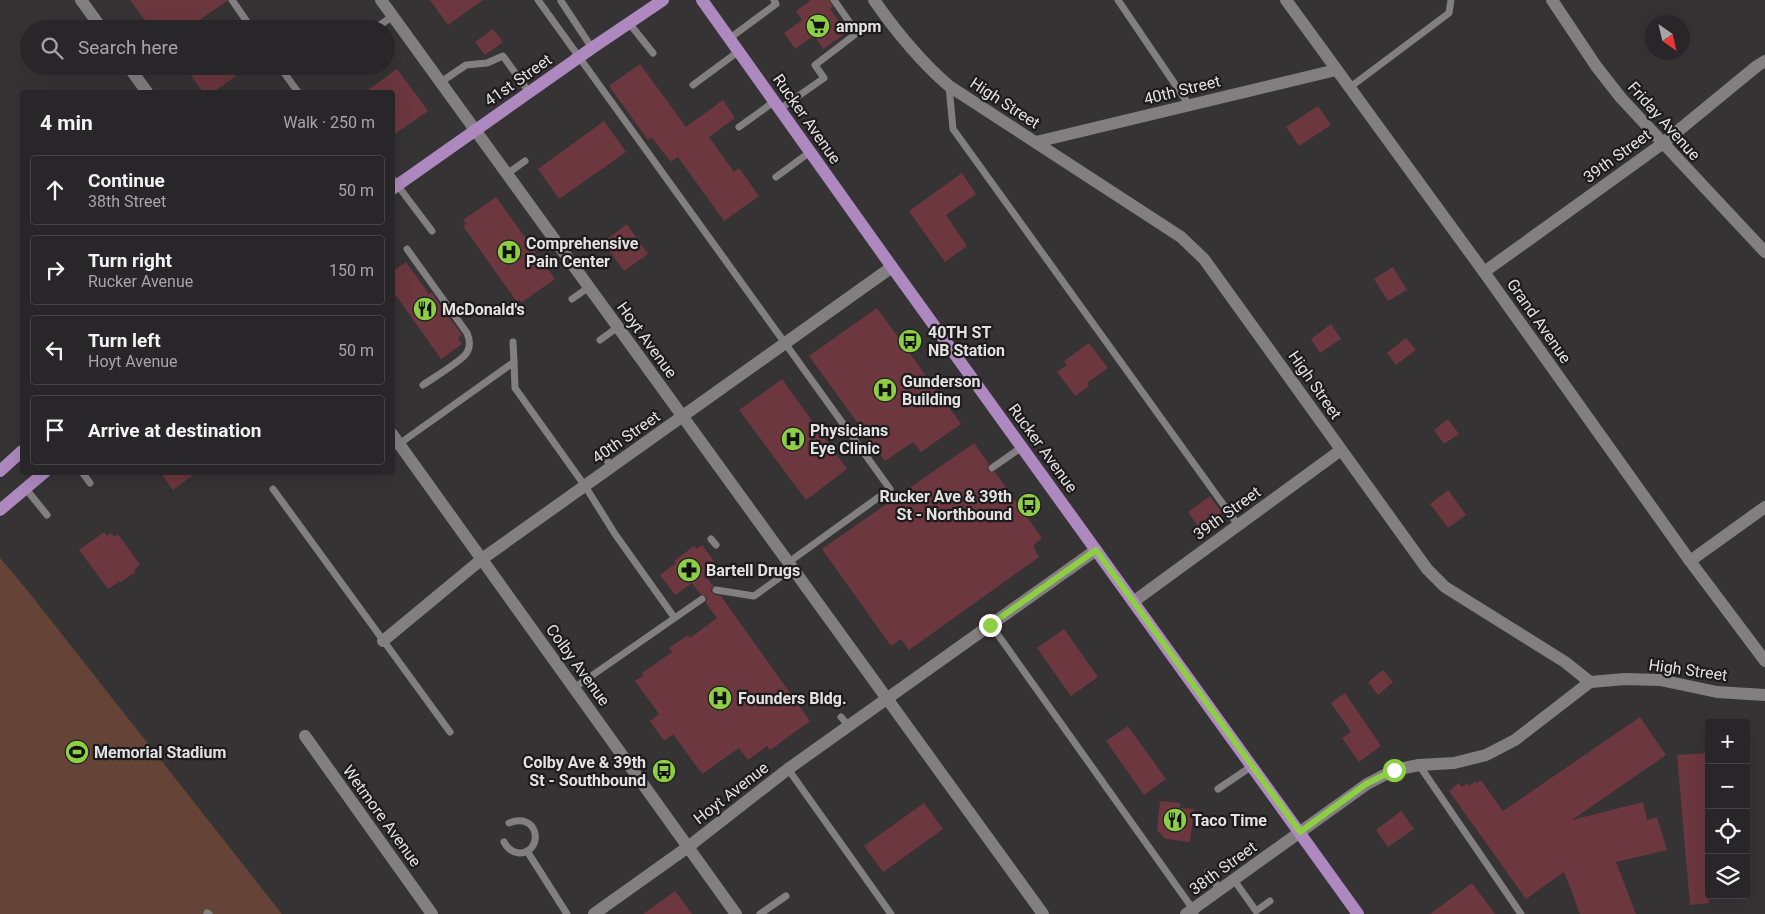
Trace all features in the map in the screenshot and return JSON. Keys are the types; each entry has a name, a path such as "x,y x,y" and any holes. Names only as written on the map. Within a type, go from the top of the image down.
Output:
{"main road":[{"name":"41st Street","path":"395,183 663,0"},
{"name":"Rucker Avenue","path":"702,0 892,268 1300,832 1353,912"},
{"path":"0,471 20,453"},
{"path":"0,510 42,475"}],"street":[{"path":"81,0 95,20"},
{"name":"Hoyt Avenue","path":"381,0 474,131 1043,914"},
{"name":"High Street","path":"874,0 894,30 924,64 949,86 1181,237 1204,259 1427,569 1445,587 1565,662 1590,682 1625,679 1660,680 1716,692 1765,695"},
{"name":"Grand Avenue","path":"1286,0 1484,272 1690,561 1765,661"},
{"name":"Friday Avenue","path":"1552,0 1596,66 1621,98 1765,252"},
{"name":"39th Street","path":"1484,272 1662,144 1757,66 1765,62"},
{"name":"40th Street","path":"1036,142 1336,70"},
{"path":"135,75 146,90"},
{"name":"40th Street","path":"384,641 482,559 892,268"},
{"name":"Colby Avenue","path":"396,439 736,914"},
{"name":"39th Street","path":"1133,602 1340,450"},
{"path":"1690,561 1765,507"},
{"name":"Hoyt Avenue","path":"594,914 688,847 788,769 845,721 888,699 1096,550"},
{"name":"38th Street","path":"1192,912 1366,784 1394,770 1454,763 1486,756 1515,740 1590,682"},
{"name":"Wetmore Avenue","path":"304,736 432,914"}],"lane":[{"path":"232,0 246,20"},
{"path":"538,0 890,489 754,596 716,590"},
{"path":"730,38 776,4 774,0"},
{"path":"739,127 824,78 815,65 857,33 834,0"},
{"path":"1118,0 1188,105"},
{"path":"1349,88 1449,13 1451,0"},
{"path":"561,1 592,48"},
{"path":"386,20 392,16"},
{"path":"629,23 653,54"},
{"path":"693,85 739,52"},
{"path":"441,82 466,65 487,63 503,56 529,92"},
{"path":"286,75 297,90"},
{"path":"949,86 953,129 1238,525"},
{"path":"776,177 810,152"},
{"path":"507,174 525,161"},
{"path":"395,185 432,232"},
{"path":"407,249 467,332 470,340 470,346 465,355 423,385"},
{"path":"572,299 589,287"},
{"path":"600,340 618,327"},
{"path":"513,342 515,388 585,486 615,534 674,617"},
{"path":"396,439 514,362"},
{"path":"992,468 1022,447"},
{"path":"602,454 612,467"},
{"path":"84,475 90,483"},
{"path":"26,489 47,515"},
{"path":"273,489 450,732"},
{"path":"574,688 702,599"},
{"path":"990,625 1192,912"},
{"path":"1218,789 1252,766"},
{"path":"1419,766 1521,914"},
{"path":"788,769 891,914"},
{"path":"504,842 511,851 522,853 527,851 536,838 534,828 526,821 520,820 509,823"},
{"path":"527,851 567,914"},
{"path":"1208,872 1220,890"},
{"path":"1234,880 1256,911 1270,900"},
{"path":"760,914 786,896"}],"shaded area":[{"name":"Memorial Stadium","path":"0,558 27,590 282,914 0,914"}],"building":[{"path":"130,0 227,0 202,20 144,20"},
{"path":"430,0 483,0 448,25"},
{"name":"ampm","path":"811,0 829,0 833,7 830,9 847,32 823,49 814,35 795,49 784,33 802,20 796,11"},
{"path":"493,29 503,42 485,55 475,42"},
{"path":"640,64 686,127 723,100 735,118 709,137 734,172 739,168 759,196 724,221 678,157 671,162 652,138 648,140 609,86"},
{"path":"397,69 428,111 395,134 395,90 368,90 389,75 395,75"},
{"path":"191,75 236,76 216,90 202,90"},
{"path":"1318,106 1331,125 1299,146 1286,127"},
{"path":"604,121 626,152 559,199 538,169"},
{"path":"962,173 976,194 946,215 967,246 945,262 909,211"},
{"name":"Comprehensive Pain Center","path":"496,197 555,279 522,302 519,300 517,302 463,226 466,224 463,220"},
{"path":"627,224 648,254 624,271 603,242"},
{"name":"McDonald's","path":"406,262 429,294 431,292 462,335 458,338 462,344 441,359 395,294 395,270"},
{"path":"1393,267 1407,290 1388,301 1374,279"},
{"name":"Gunderson Building","path":"877,308 961,424 921,452 913,442 885,461 809,356"},
{"path":"1331,324 1341,339 1320,353 1311,339"},
{"path":"1406,338 1416,350 1396,365 1387,353"},
{"path":"1089,343 1108,368 1087,383 1089,386 1075,396 1057,372 1067,365 1064,361"},
{"name":"Physicians Eye Clinic","path":"782,379 847,469 806,500 739,410"},
{"path":"1448,419 1459,434 1444,444 1434,430"},
{"path":"974,443 989,464 988,471 995,472 1042,538 1033,546 1039,557 909,650 901,639 891,646 822,549"},
{"path":"162,475 193,475 173,490"},
{"path":"1448,490 1466,515 1448,528 1430,504"},
{"path":"1210,496 1222,513 1200,529 1188,512"},
{"path":"104,532 107,536 111,533 114,537 118,534 140,565 134,570 135,572 108,589 79,550"},
{"name":"Founders Bldg.","path":"702,545 717,565 704,574 713,586 711,592 721,596 810,721 770,750 767,746 748,760 739,748 702,774 673,734 664,741 650,721 659,714 635,681 643,676 642,673 672,652 669,648 688,635 690,638 717,618 706,603 706,596 700,594 692,583 675,595 660,575 676,563 674,561 694,546 696,549"},
{"path":"1064,629 1098,677 1071,696 1037,648"},
{"path":"1383,670 1393,682 1378,695 1368,682"},
{"path":"1345,693 1381,746 1359,762 1342,738 1351,732 1331,703"},
{"path":"1640,717 1666,755 1572,820 1643,802 1647,820 1657,817 1667,850 1616,862 1636,914 1580,914 1564,872 1526,899 1449,791 1459,783 1462,787 1468,783 1469,786 1481,780 1503,811"},
{"path":"1128,726 1166,779 1144,795 1106,741"},
{"path":"1705,753 1705,899 1709,899 1709,903 1690,905 1677,755"},
{"name":"Taco Time","path":"1160,801 1180,803 1180,808 1194,809 1190,842 1165,839 1157,830"},
{"path":"924,803 943,829 883,872 864,846"},
{"path":"1401,811 1414,829 1388,847 1376,830"},
{"path":"1472,883 1495,914 1430,914"},
{"path":"675,891 692,914 643,914"}],"place":[{"name":"ampm","path":"818,26"},
{"name":"Comprehensive Pain Center","path":"509,252"},
{"name":"McDonald's","path":"425,309"},
{"name":"40TH ST NB Station","path":"910,341"},
{"name":"Gunderson Building","path":"885,390"},
{"name":"Physicians Eye Clinic","path":"793,439"},
{"name":"Rucker Ave & 39th St - Northbound","path":"1029,505"},
{"name":"Bartell Drugs","path":"689,570"},
{"name":"Founders Bldg.","path":"720,698"},
{"name":"Memorial Stadium","path":"77,752"},
{"name":"Colby Ave & 39th St - Southbound","path":"664,771"},
{"name":"Taco Time","path":"1175,820"}],"route":[{"path":"990,625 1096,550 1300,832 1366,784 1394,770"}]}
